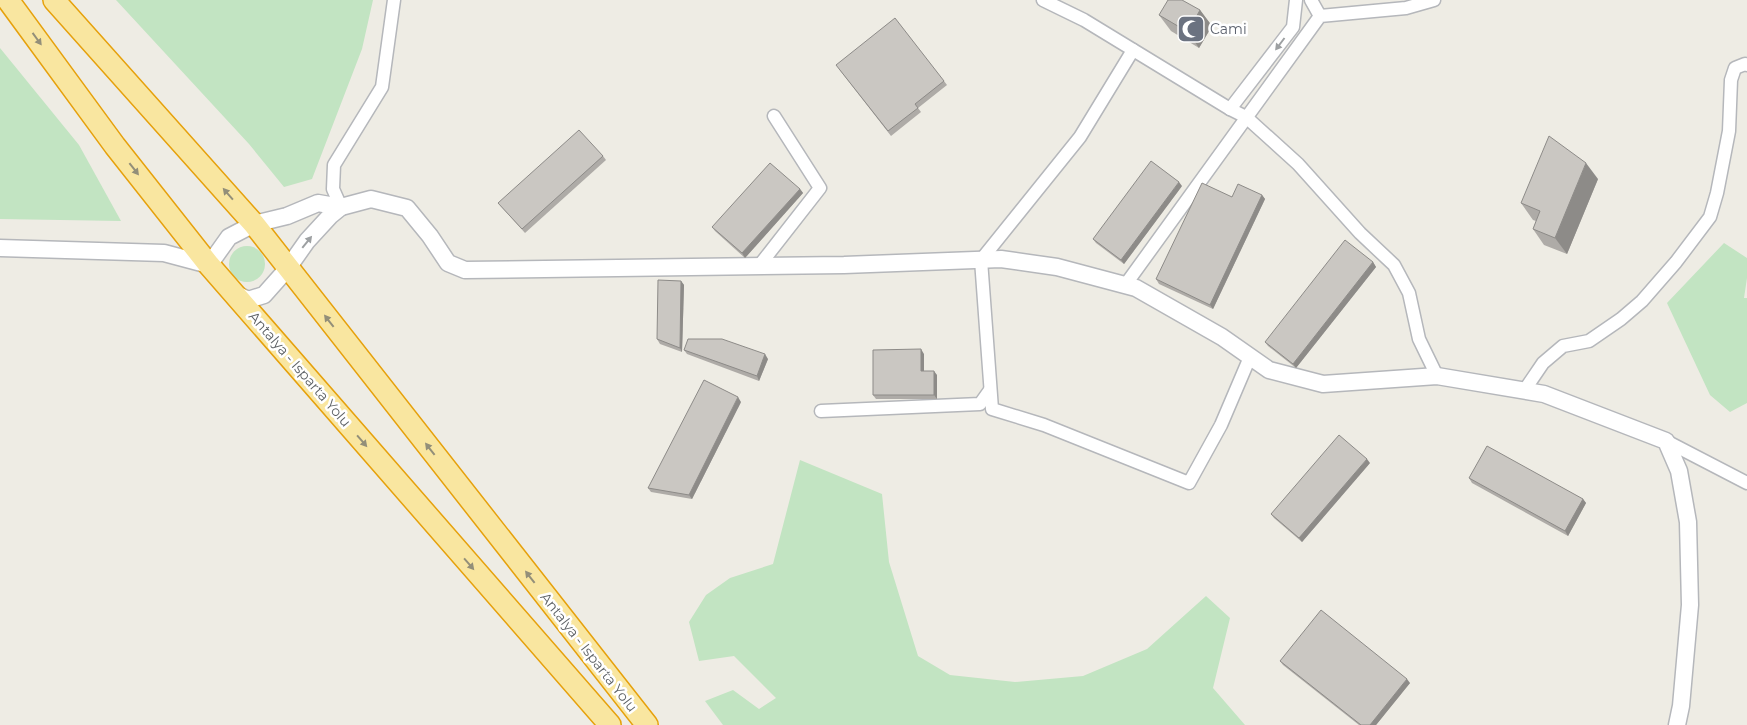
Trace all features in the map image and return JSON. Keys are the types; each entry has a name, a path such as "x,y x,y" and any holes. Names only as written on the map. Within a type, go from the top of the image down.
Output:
{"highway":[{"name":"Antalya - Isparta Yolu","path":"8,0 115,146 209,265 610,725"},
{"name":"Antalya - Isparta Yolu","path":"54,0 254,224 647,725"}],"street":[{"path":"341,208 333,189 334,165 382,87 394,0"},
{"path":"1043,0 1084,20 1246,117 1298,164 1360,234 1394,265 1409,293 1419,339 1437,376"},
{"path":"1230,109 1293,27 1296,0"},
{"path":"1311,0 1320,16"},
{"path":"1126,284 1320,16 1406,8 1434,0"},
{"path":"1133,50 1080,138 981,260 992,409 1044,425 1189,484 1221,425 1250,357"},
{"path":"1524,391 1543,363 1563,346 1589,341 1621,319 1642,301 1676,262 1710,217 1717,193 1729,131 1731,80 1735,68 1747,65"},
{"path":"759,266 820,188 774,116"},
{"path":"234,293 248,300 264,295 288,268 306,241 330,216 341,208 371,199 407,208 430,236 448,263 465,270 844,265 1001,259 1057,267 1136,288 1222,337 1268,370 1323,384 1437,376 1544,394 1666,441 1747,483"},
{"path":"0,248 164,253 209,265 230,237 254,224 287,216 318,203 341,208"},
{"path":"821,411 980,404 990,390"},
{"path":"1666,441 1679,471 1688,522 1690,605 1681,706 1677,725"}],"green space":[{"path":"116,0 373,0 362,49 312,179 284,187 249,144"},
{"path":"0,48 79,145 121,221 0,219"},
{"path":"1724,243 1747,258 1744,298 1747,298 1747,403 1730,412 1710,395 1667,303"},
{"path":"247,246 260,251 265,264 260,277 247,282 234,277 229,264 234,251"},
{"path":"800,460 882,494 889,562 918,656 950,675 1015,682 1083,676 1147,649 1206,596 1230,618 1213,688 1245,725 723,725 705,701 733,690 759,709 776,698 734,656 699,661 689,622 706,595 730,578 773,564"}],"building":[{"path":"1168,0 1182,0 1200,10 1188,32 1159,15"},
{"path":"895,18 944,81 915,104 918,108 888,131 836,65"},
{"path":"579,130 603,156 522,229 498,203"},
{"path":"1549,136 1586,163 1555,238 1533,229 1540,211 1521,203"},
{"path":"1151,161 1179,182 1121,260 1093,239"},
{"path":"770,163 800,189 742,253 712,227"},
{"path":"1202,183 1232,197 1238,184 1262,195 1210,305 1156,279"},
{"path":"1345,240 1373,262 1293,364 1265,342"},
{"path":"658,280 681,281 680,348 657,339"},
{"path":"688,339 722,339 765,354 757,376 684,350"},
{"path":"921,349 921,371 934,371 934,395 873,395 873,350"},
{"path":"704,380 738,397 689,495 648,488"},
{"path":"1339,435 1367,459 1299,538 1271,514"},
{"path":"1487,446 1583,499 1565,531 1469,478"},
{"path":"1321,610 1407,679 1370,725 1361,725 1280,661"}],"place":[{"name":"Cami","path":"1191,29"}]}
